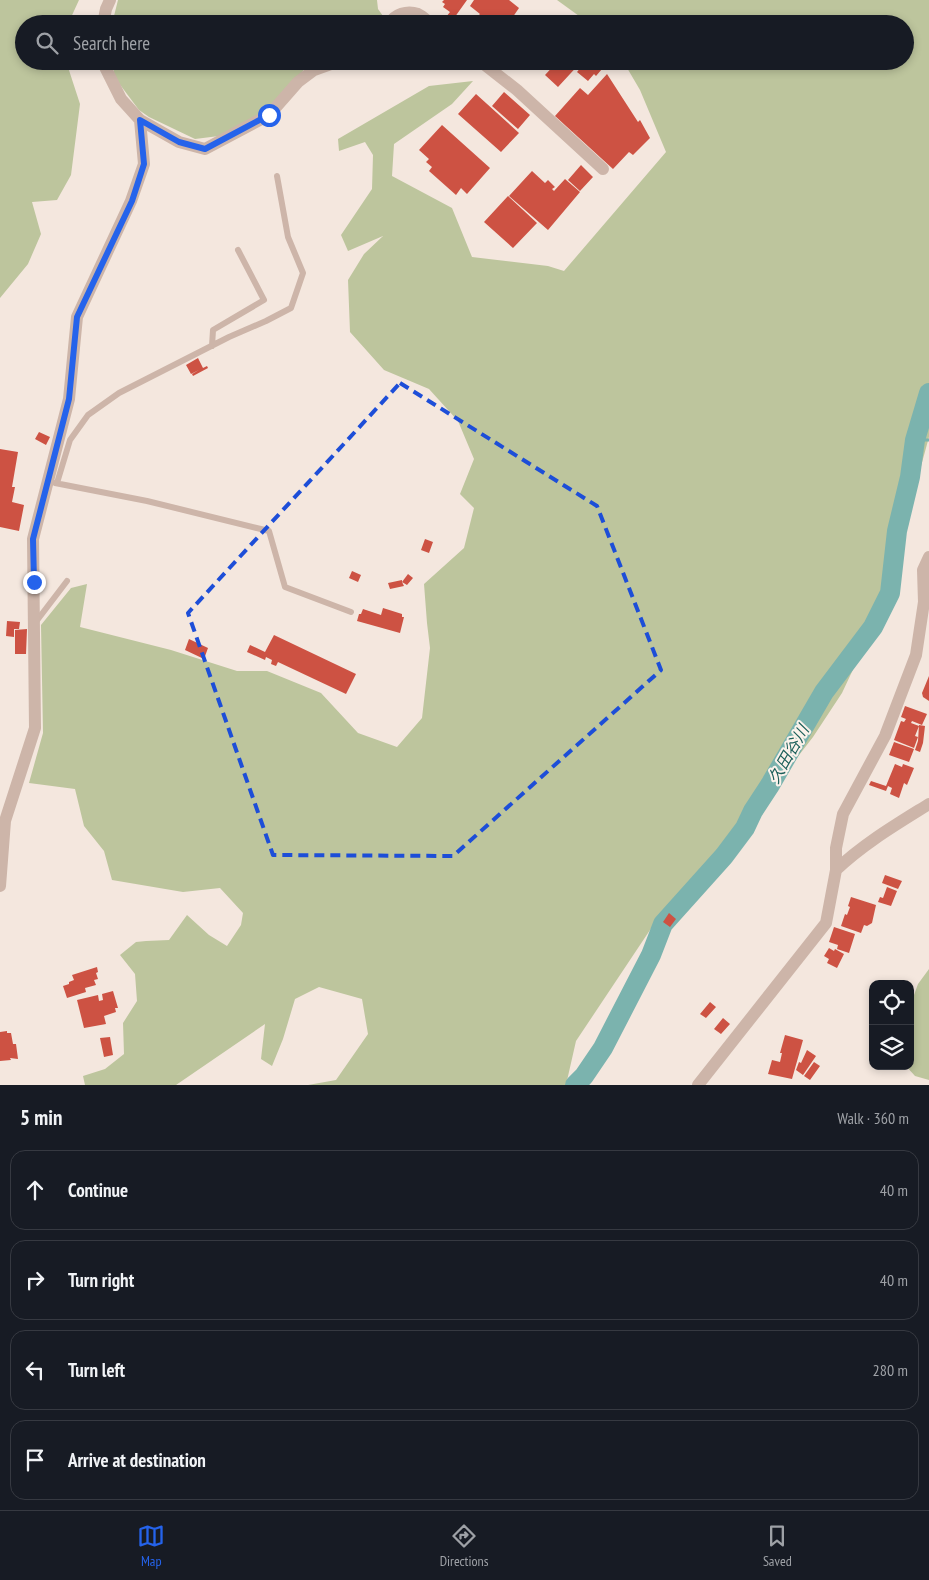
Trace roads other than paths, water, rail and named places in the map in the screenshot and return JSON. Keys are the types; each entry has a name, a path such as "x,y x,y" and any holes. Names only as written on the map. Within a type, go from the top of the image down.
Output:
{"street":[{"path":"105,15 110,0"},
{"path":"398,15 403,12 420,15"},
{"path":"107,70 122,99 140,120 179,142 205,149 269,115 298,82 314,70"},
{"path":"492,70 518,90 603,169"},
{"path":"0,886 5,821 35,728 33,539 53,482 69,399 77,317 132,201 144,164 140,120"},
{"path":"698,1085 826,923 836,870 836,848 843,814 885,736 916,655 924,602 923,570 929,557"},
{"path":"836,870 844,861 929,804"}],"lane":[{"path":"277,176 288,237 304,272 291,308 119,393 88,415 70,440 53,482 147,501 269,531 285,587 351,612"},
{"path":"212,346 212,330 264,300 238,250"},
{"path":"34,625 68,581"}],"waterway":[{"name":"久田谷川","path":"575,1085 584,1076 603,1048 651,955 663,924 724,856 745,828 753,811 824,692 873,627 890,593 897,531 910,477 915,440 929,393"},
{"path":"915,440 929,440"}]}
